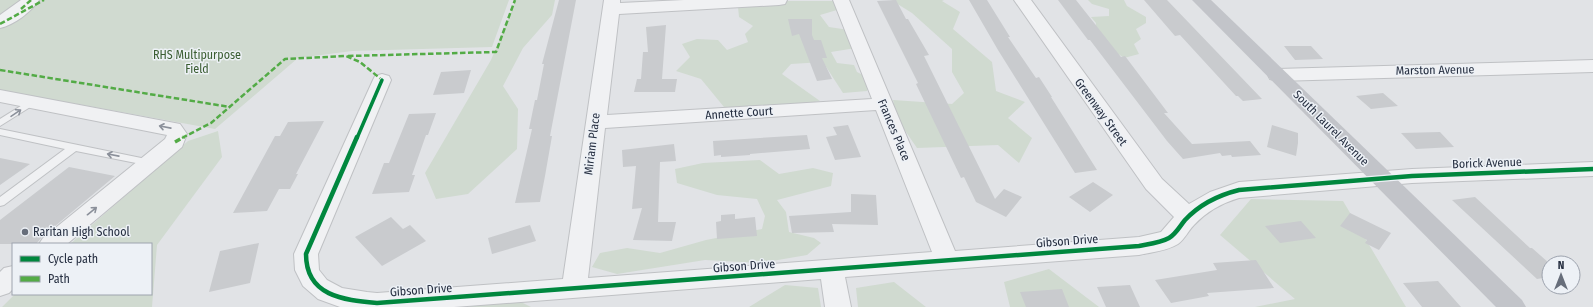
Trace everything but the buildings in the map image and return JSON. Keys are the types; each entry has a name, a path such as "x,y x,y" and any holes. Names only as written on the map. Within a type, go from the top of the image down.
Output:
{"street":[{"path":"0,23 19,11 31,0"},
{"path":"611,5 779,0"},
{"name":"Frances Place","path":"841,0 948,260"},
{"name":"Greenway Street","path":"1022,0 1154,184 1188,217"},
{"name":"South Laurel Avenue","path":"1201,0 1513,307"},
{"name":"Miriam Place","path":"574,288 611,5"},
{"name":"Marston Avenue","path":"1277,75 1593,66"},
{"name":"Gibson Drive","path":"382,80 306,254 307,269 315,284 330,295 351,301 377,303 1139,246 1161,242 1170,237 1188,217 1210,200 1223,194 1239,190 1382,178"},
{"path":"0,96 172,129 178,134 175,142 52,243"},
{"name":"Annette Court","path":"595,122 883,104"},
{"name":"Borick Avenue","path":"1382,178 1593,169"},
{"path":"832,270 838,307"},
{"path":"0,286 12,276"}],"lane":[{"path":"0,123 32,102"},
{"path":"0,132 151,162"},
{"path":"0,202 74,147"}],"green space":[{"name":"RHS Multipurpose Field","path":"0,0 509,0 492,47 352,51 298,58 215,129 0,90"},
{"path":"516,0 555,0 552,15 523,48 503,86 518,109 517,149 468,194 436,199 425,173 491,60"},
{"path":"891,0 944,0 942,1 960,12 953,29 992,62 996,91 1025,102 1008,118 1032,138 1019,163 998,145 917,148 897,119 893,100 952,104 964,93 952,72 952,49 912,13"},
{"path":"1088,0 1124,0 1127,6 1146,17 1146,23 1136,29 1141,39 1134,44 1139,54 1124,58 1107,46 1095,32 1096,23 1091,17 1109,16 1109,9 1092,4"},
{"path":"782,1 838,1 837,10 820,15 829,27 849,30 856,48 831,52 837,63 854,65 857,72 871,79 867,91 843,93 823,62 791,64 782,74 820,101 772,110 724,107 701,79 676,71 690,57 682,44 697,39 718,40 727,50 748,42 745,34 753,26 739,17 738,7"},
{"path":"218,131 222,157 157,245 152,307 2,307 14,295 152,295 152,243 71,243 188,141"},
{"path":"760,160 779,174 813,168 833,173 831,186 777,200 786,212 789,232 814,238 821,243 807,255 760,263 705,260 617,274 592,267 600,253 627,248 660,253 706,240 762,229 765,216 757,199 717,195 677,183 675,169 703,163"},
{"path":"1251,199 1343,201 1406,307 1255,307 1295,299 1220,235"},
{"path":"1049,269 1099,307 1010,307 1004,282"},
{"path":"894,282 926,307 858,307 856,288"},
{"path":"785,285 818,288 821,307 749,307"},
{"path":"515,299 531,307 466,307"}],"marked path":[{"path":"21,9 31,0"},
{"path":"0,24 44,0"},
{"path":"348,56 496,52 515,0"},
{"path":"175,142 211,123 285,59 346,56 360,62 382,80"},
{"path":"0,70 230,107"}],"cycle path":[{"path":"382,80 306,254 307,270 318,287 346,299 377,303 1139,246 1166,240 1199,208 1218,197 1239,190 1412,176 1593,169"}],"place":[{"name":"Raritan High School","path":"25,232"}]}
